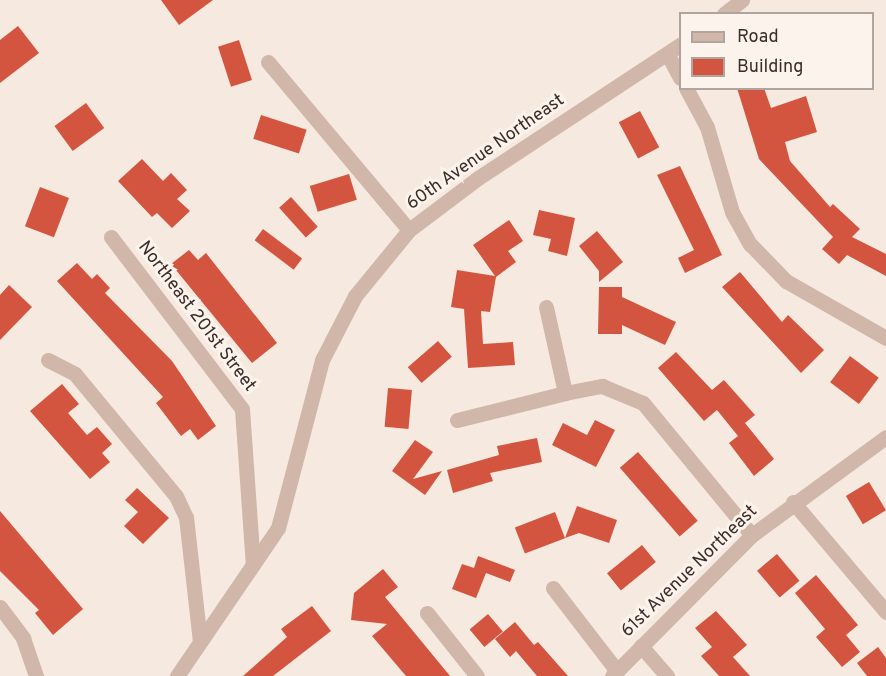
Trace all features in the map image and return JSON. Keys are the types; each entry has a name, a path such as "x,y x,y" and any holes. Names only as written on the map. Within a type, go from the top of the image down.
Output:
{"street":[{"path":"727,12 742,0"},
{"name":"60th Avenue Northeast","path":"177,676 253,565 286,506 321,360 336,327 409,230 478,178 679,47"},
{"path":"668,55 679,74"},
{"path":"267,62 409,230"},
{"path":"687,90 707,127 732,212 750,244 786,281 886,338"},
{"name":"Northeast 201st Street","path":"111,237 242,409 253,565"},
{"path":"546,307 565,393"},
{"path":"48,360 75,374 176,496 186,517 200,641"},
{"path":"457,420 602,386 643,403 752,535"},
{"name":"61st Avenue Northeast","path":"614,674 752,535 793,502 886,437"},
{"path":"793,502 886,612"},
{"path":"553,588 614,674"},
{"path":"0,607 23,638 36,676"},
{"path":"427,613 477,676"},
{"path":"641,646 667,676"}],"building":[{"path":"161,0 213,0 179,25"},
{"path":"18,26 39,53 0,83 0,40"},
{"path":"239,40 252,80 231,87 218,47"},
{"path":"738,90 765,90 771,108 806,96 817,132 785,142 790,161 830,207 833,204 860,229 852,237 886,254 886,276 847,255 839,264 822,249 833,237 759,159"},
{"path":"86,103 104,128 73,151 54,126"},
{"path":"640,111 659,147 638,158 619,122"},
{"path":"261,115 307,130 299,154 253,139"},
{"path":"142,159 163,181 171,173 187,190 177,199 190,211 172,228 157,213 152,217 118,181"},
{"path":"680,166 722,255 685,273 678,258 694,250 657,175"},
{"path":"349,174 357,200 318,212 310,186"},
{"path":"40,187 69,198 54,237 25,226"},
{"path":"291,197 318,227 306,237 279,208"},
{"path":"539,210 575,218 567,256 548,251 551,239 533,235"},
{"path":"509,220 523,241 508,251 516,262 496,277 490,312 481,311 483,344 513,342 515,365 468,368 464,309 451,307 457,270 495,276 473,245"},
{"path":"263,229 302,258 294,270 255,240"},
{"path":"597,231 623,262 599,282 599,271 579,246"},
{"path":"189,250 198,260 206,253 277,343 252,363 171,264"},
{"path":"77,263 92,279 97,274 110,288 105,293 172,361 216,426 198,440 190,429 181,436 156,403 163,397 57,281"},
{"path":"740,272 782,322 788,315 824,350 801,373 722,287"},
{"path":"9,285 32,307 0,340 0,295"},
{"path":"599,287 622,287 622,297 676,322 665,345 622,325 622,334 598,334"},
{"path":"438,341 452,357 422,383 408,367"},
{"path":"676,352 712,390 724,380 755,415 745,423 774,459 754,476 729,443 738,436 717,410 704,421 658,368"},
{"path":"850,356 879,378 859,404 830,382"},
{"path":"62,384 79,404 68,413 87,435 97,427 112,444 102,453 110,462 90,479 30,411"},
{"path":"388,388 412,390 409,429 385,427"},
{"path":"595,420 615,430 596,467 552,445 563,423 587,435"},
{"path":"537,438 542,462 490,473 493,481 453,493 447,470 499,455 497,446"},
{"path":"415,440 433,452 413,479 442,471 425,495 392,471"},
{"path":"638,452 698,521 680,536 620,468"},
{"path":"869,482 886,510 863,524 846,496"},
{"path":"137,488 169,518 143,544 124,526 138,512 125,500"},
{"path":"577,506 617,520 609,543 579,533 565,538"},
{"path":"0,511 83,609 53,635 35,613 39,610 0,571"},
{"path":"555,512 565,538 525,554 515,527"},
{"path":"642,545 656,562 621,590 607,573"},
{"path":"777,554 799,581 780,598 757,571"},
{"path":"478,556 515,570 510,582 486,573 476,598 452,589 462,564 474,568"},
{"path":"383,569 398,587 385,597 450,676 406,676 372,636 387,624 351,620 354,593"},
{"path":"816,575 858,625 846,635 860,652 842,667 816,637 825,629 795,593"},
{"path":"312,606 331,631 273,676 243,676 287,637 281,629"},
{"path":"716,611 747,645 733,657 750,676 719,676 701,656 712,647 695,628"},
{"path":"488,614 503,632 484,647 470,629"},
{"path":"515,622 534,645 538,642 568,676 537,676 516,651 510,657 495,639"},
{"path":"878,647 886,658 886,676 867,676 857,663"}]}
